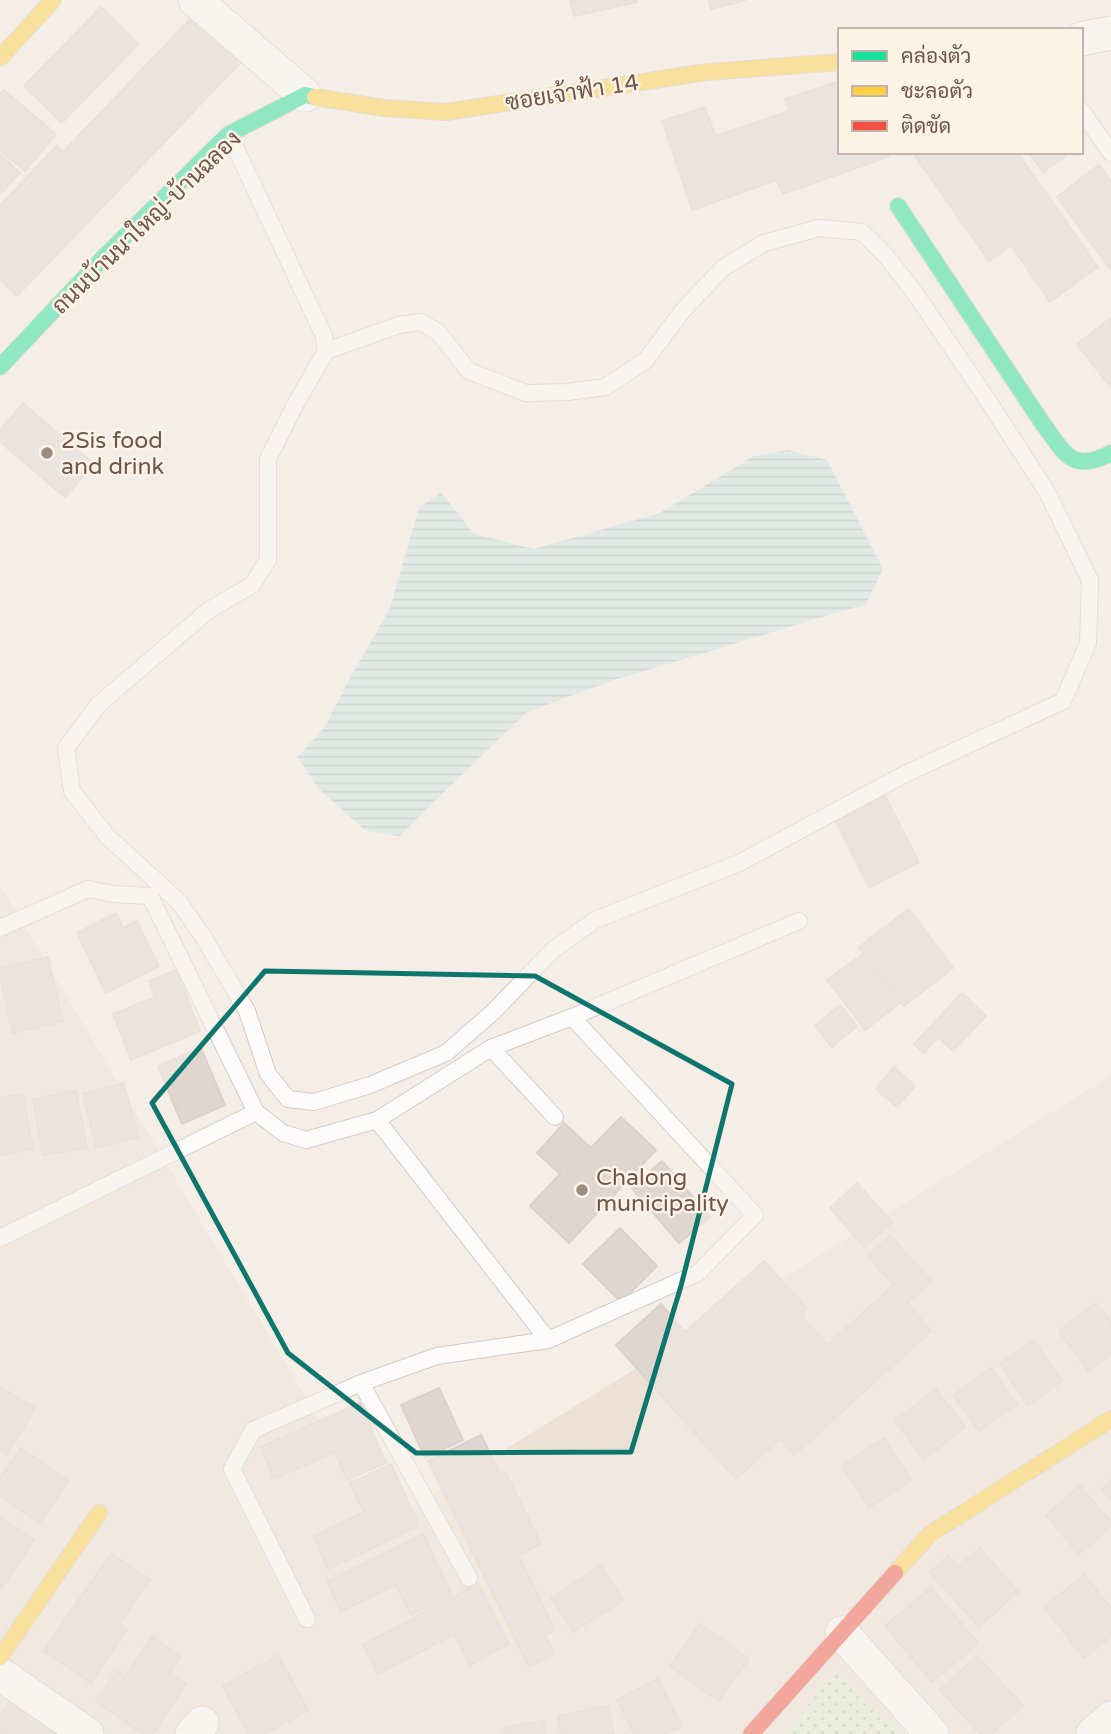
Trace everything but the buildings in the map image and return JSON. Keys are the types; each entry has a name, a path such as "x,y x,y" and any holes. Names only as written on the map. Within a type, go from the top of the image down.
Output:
{"street":[{"path":"0,58 53,0"},
{"path":"195,0 305,95"},
{"path":"1083,39 1111,33"},
{"name":"ซอยเจ้าฟ้า 14","path":"305,95 384,108 446,112 707,72 838,62"},
{"name":"ถนนบ้านนาใหญ่-บ้านฉลอง","path":"0,367 104,257 229,134 305,95"},
{"path":"898,206 1044,424 1071,458 1083,464 1097,461 1111,453"},
{"path":"751,1734 930,1534 1111,1419"},
{"path":"0,1657 99,1513"},
{"path":"842,1633 932,1734"},
{"path":"0,1674 87,1734"},
{"path":"1093,1734 1111,1718"}],"lane":[{"path":"1083,113 1111,153"},
{"path":"229,134 324,336 326,351 268,459 268,560 252,585 209,610 99,704 66,748 72,792 107,836 179,902 204,938 247,1011 268,1074 288,1099 314,1102 370,1085 446,1053 492,1013 553,950 595,920 739,863 905,775 1063,701 1088,643 1090,580 1047,492 917,296 887,257 862,232 819,228 764,243 743,255 723,268 684,309 645,360 605,387 568,392 526,393 469,371 438,332 421,322 399,325 326,351"},
{"path":"0,928 88,889 113,894 150,896 256,1111 283,1133 306,1140 377,1119 491,1048 572,1017 799,921"},
{"path":"307,1619 232,1469 253,1430 361,1383 437,1356 548,1340 698,1273 755,1215 572,1017"},
{"path":"491,1048 555,1117"},
{"path":"0,1238 256,1111"},
{"path":"377,1119 548,1340"},
{"path":"361,1383 469,1578"}],"highlighted area":[{"path":"265,971 535,976 732,1084 681,1286 631,1452 416,1453 288,1353 152,1103"}],"shaded area":[{"path":"0,885 382,1525 1111,1076 1111,1734 0,1734"}],"green space":[{"path":"836,1669 871,1707 904,1734 785,1734"}],"water":[{"path":"788,450 827,460 883,569 866,604 614,680 527,712 400,836 366,831 320,790 297,757 325,727 390,608 419,508 441,492 474,534 534,549 660,513 754,456"}],"traffic: fast":[{"path":"0,367 104,257 229,134 305,95 315,97"},
{"path":"898,206 1043,424 1064,451 1078,461 1098,459 1111,453"}],"traffic: slow":[{"path":"0,58 53,0"},
{"path":"315,97 384,108 446,112 707,72 838,62"},
{"path":"895,1573 930,1534 1111,1419"},
{"path":"0,1657 99,1513"}],"traffic: jam":[{"path":"751,1734 895,1573"}],"place":[{"name":"2Sis food and drink","path":"47,453"},
{"name":"Chalong municipality","path":"582,1190"}]}
